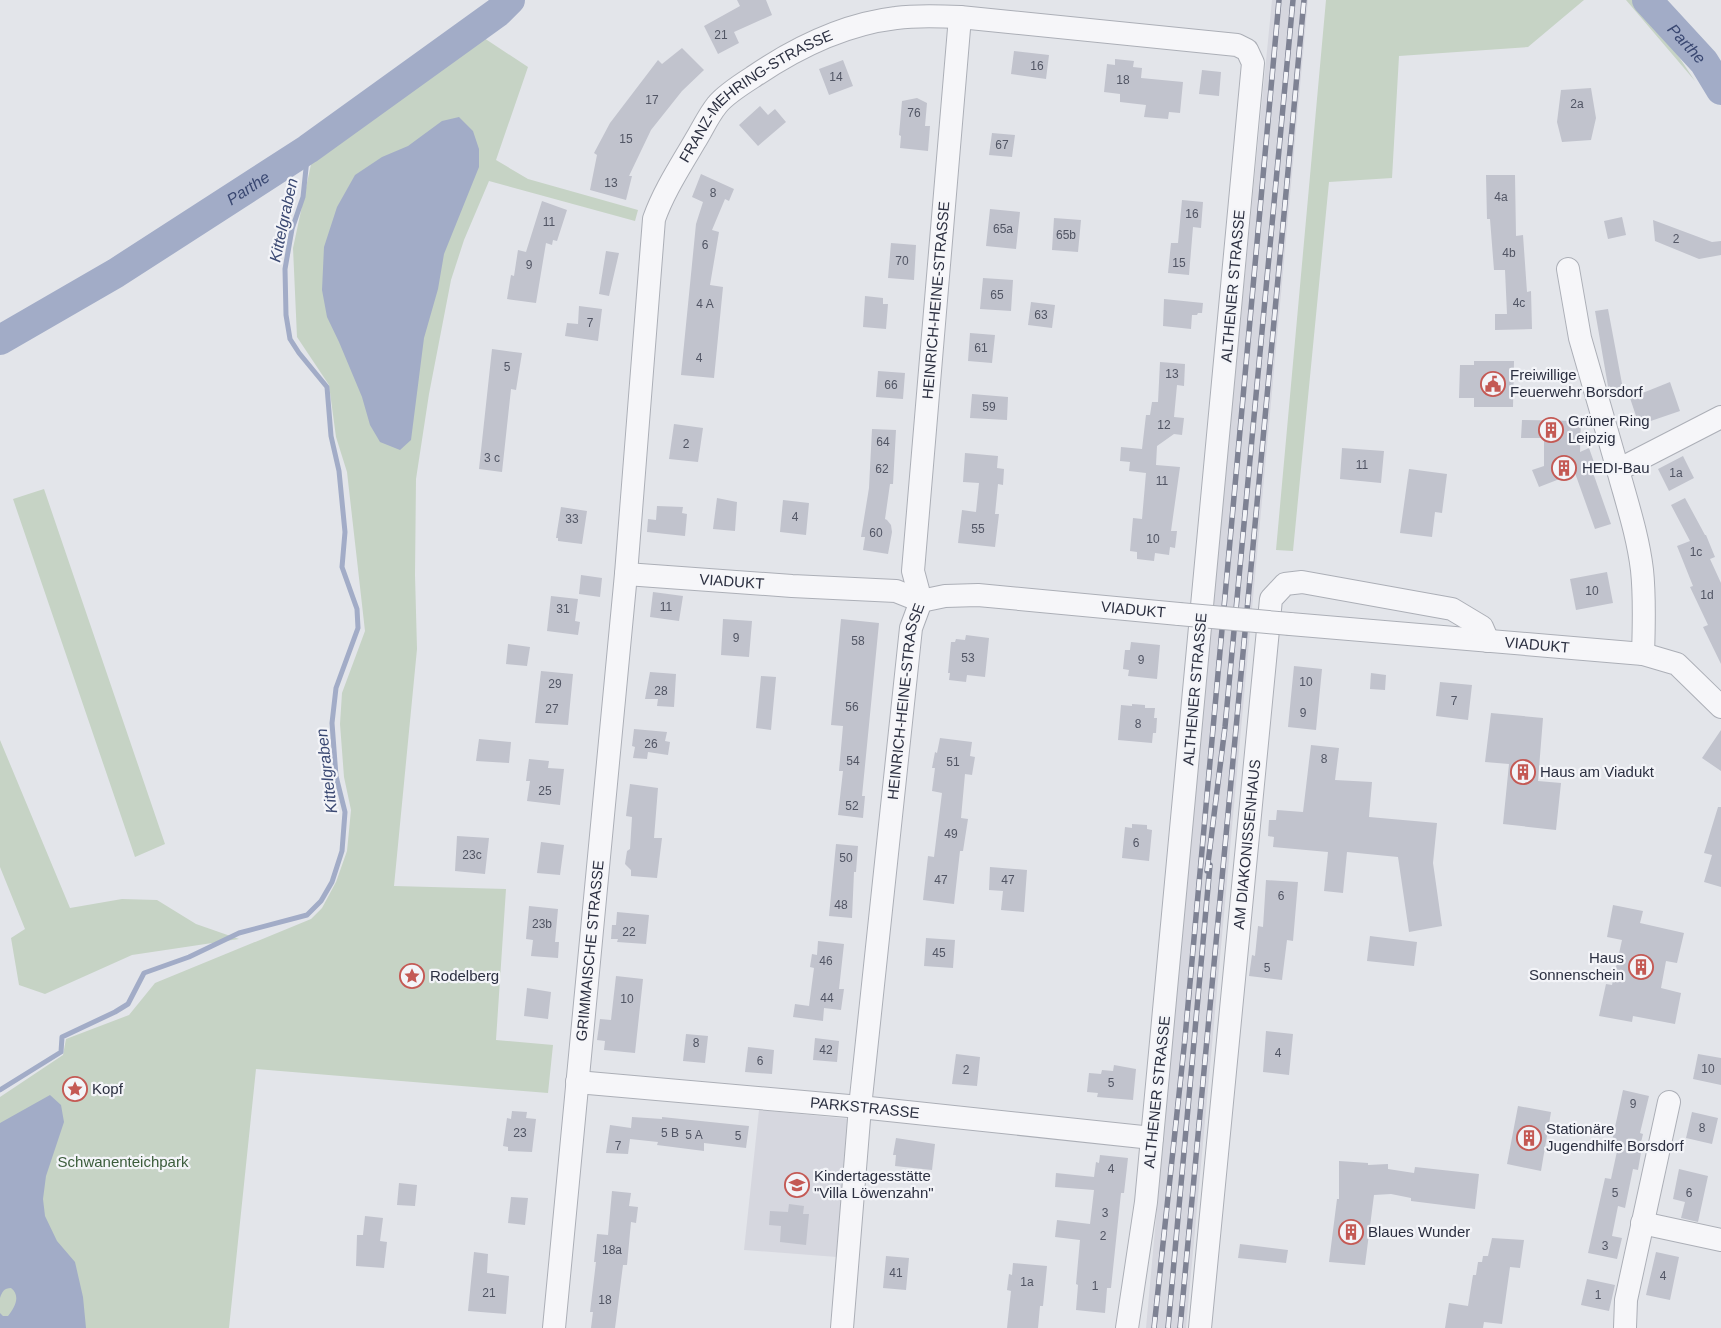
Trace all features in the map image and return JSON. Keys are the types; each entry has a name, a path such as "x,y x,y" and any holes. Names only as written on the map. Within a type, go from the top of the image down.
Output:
{"street":[{"name":"FRANZ-MEHRING-STRASSE","path":"626,574 654,219 662,197 718,104 774,62 840,33 895,18 919,16 960,17 1238,45 1247,50"},
{"name":"HEINRICH-HEINE-STRASSE","path":"842,1328 860,1107 911,628 921,601 913,571 960,17"},
{"name":"ALTHENER STRASSE","path":"1127,1328 1146,1202 1253,63 1247,50"},
{"path":"1568,269 1580,338 1635,532 1642,570 1643,654"},
{"path":"1618,470 1721,416"},
{"name":"VIADUKT","path":"626,574 896,591 921,601 945,596 978,595 1643,654 1677,664 1721,707"},
{"name":"GRIMMAISCHE STRASSE","path":"554,1328 626,574"},
{"name":"AM DIAKONISSENHAUS","path":"1200,1328 1271,599 1285,584 1302,582 1452,609 1482,627 1488,641"},
{"name":"PARKSTRASSE","path":"577,1082 860,1107 1152,1138"},
{"path":"1625,1328 1626,1300 1669,1102"},
{"path":"1642,1223 1721,1240"}],"shaded area":[{"path":"1272,0 1308,0 1186,1328 1146,1328 1209,640"},
{"name":"Kindertagesstätte \"Villa Löwenzahn\"","path":"759,1110 850,1119 837,1257 744,1250"}],"green space":[{"path":"1326,0 1584,0 1528,47 1399,56 1392,178 1329,182 1293,551 1276,550"},
{"path":"1626,0 1641,0 1695,81"},
{"name":"Schwanenteichpark","path":"484,38 528,67 496,160 528,179 638,210 635,221 489,181 464,240 451,280 429,394 416,479 415,575 417,649 394,886 506,889 496,1040 553,1045 548,1093 256,1069 229,1328 0,1328 0,1097 63,1055 66,1039 129,1015 155,983 311,919 322,908 336,882 347,851 351,810 344,777 340,724 342,693 365,631 347,472 336,437 329,385 297,337 293,248 313,155"},
{"path":"44,489 165,844 135,857 13,499"},
{"path":"0,740 70,908 122,899 157,900 196,924 239,939 132,955 45,994 19,985 11,938 25,929 0,867"}],"water":[{"path":"459,117 473,131 479,149 479,167 444,254 438,289 424,338 411,440 400,450 380,442 370,425 362,397 327,317 322,290 324,247 337,207 355,175 382,157 408,146 442,121"},
{"path":"50,1095 61,1105 64,1122 46,1176 43,1199 45,1216 57,1241 75,1262 83,1297 86,1328 0,1328 0,1313 3,1316 8,1316 15,1305 16,1294 11,1288 7,1289 0,1298 0,1123"}],"building":[{"path":"737,0 766,0 772,15 734,32 739,43 718,54 704,26 740,6"},
{"path":"682,48 704,70 682,91 651,130 629,176 632,176 626,200 590,190 597,155 594,153 610,123 658,60 662,64"},
{"path":"1014,51 1049,55 1046,79 1011,74"},
{"path":"1115,59 1134,61 1133,67 1142,68 1141,78 1183,82 1180,113 1169,112 1168,119 1144,117 1146,105 1120,102 1120,94 1104,92 1107,64 1115,65"},
{"path":"843,60 853,86 829,95 819,69"},
{"path":"1202,70 1221,72 1219,96 1199,94"},
{"path":"1591,88 1596,118 1591,140 1562,142 1557,122 1561,90"},
{"path":"917,98 927,103 925,126 930,126 928,151 900,148 901,136 899,135 902,101"},
{"path":"760,106 768,115 775,109 786,122 758,146 739,125"},
{"path":"992,133 1015,135 1012,157 989,155"},
{"path":"701,174 734,189 729,201 725,199 712,230 719,232 710,285 723,287 714,378 681,375 696,224 703,202 692,197"},
{"path":"1486,175 1515,175 1516,236 1523,235 1527,292 1531,291 1532,329 1495,330 1495,314 1507,314 1505,270 1494,270 1490,219 1487,219"},
{"path":"1182,200 1203,202 1201,228 1193,227 1189,275 1168,273 1171,243 1178,243"},
{"path":"542,201 567,210 557,241 553,240 552,245 546,243 536,303 507,299 511,275 514,276 518,250 526,252"},
{"path":"990,209 1020,212 1016,249 986,246"},
{"path":"1622,217 1626,235 1608,239 1604,221"},
{"path":"1054,218 1081,220 1078,252 1052,250"},
{"path":"1653,220 1712,242 1721,241 1721,255 1699,259 1655,241"},
{"path":"891,243 916,245 914,280 888,278"},
{"path":"606,251 619,253 609,296 599,294"},
{"path":"983,278 1013,280 1011,311 980,309"},
{"path":"865,296 883,298 883,304 888,304 886,329 863,327"},
{"path":"1164,299 1203,303 1202,313 1192,315 1191,329 1163,326"},
{"path":"1031,302 1055,305 1052,328 1028,325"},
{"path":"579,306 602,309 598,341 565,336 567,323 578,324"},
{"path":"1608,309 1623,389 1609,392 1595,311"},
{"path":"970,333 995,335 992,363 968,361"},
{"path":"492,349 522,353 516,390 511,389 502,472 479,469"},
{"path":"1474,361 1514,361 1513,407 1474,407 1474,398 1459,398 1460,365 1474,365"},
{"path":"1160,362 1185,364 1184,386 1177,385 1174,417 1184,418 1182,435 1174,434 1157,446 1156,465 1180,467 1171,531 1177,531 1175,548 1170,547 1169,555 1155,553 1154,561 1137,559 1137,552 1130,551 1133,518 1142,519 1146,473 1129,471 1130,462 1120,461 1121,447 1142,449 1146,415 1150,415 1152,402 1158,402"},
{"path":"878,371 905,373 903,399 876,397"},
{"path":"1670,382 1680,411 1639,425 1630,398"},
{"path":"972,394 1008,397 1007,420 970,418"},
{"path":"1522,420 1581,421 1580,452 1589,448 1595,465 1591,467 1611,524 1595,529 1575,473 1539,487 1532,470 1544,466 1544,438 1521,438"},
{"path":"674,424 703,428 698,462 669,459"},
{"path":"872,429 896,430 893,484 890,484 885,519 891,525 892,532 888,554 863,550 865,537 861,537 869,488"},
{"path":"1342,448 1384,451 1381,483 1340,479"},
{"path":"965,453 998,456 997,468 1004,469 1003,485 998,484 995,514 999,514 995,547 958,543 962,510 976,512 979,483 963,482"},
{"path":"1683,456 1694,478 1669,491 1658,469"},
{"path":"1409,469 1447,474 1442,513 1435,512 1432,537 1400,533"},
{"path":"717,498 737,502 735,531 713,529"},
{"path":"1685,498 1706,535 1715,557 1710,559 1721,583 1721,664 1703,627 1708,625 1690,587 1693,586 1677,546 1690,541 1671,505"},
{"path":"783,500 809,503 806,535 780,532"},
{"path":"657,506 683,507 682,513 687,514 685,536 647,532 648,519 656,520"},
{"path":"561,507 587,511 582,544 558,541 558,538 556,538"},
{"path":"1607,572 1613,603 1576,610 1570,579"},
{"path":"581,575 602,578 600,597 579,594"},
{"path":"653,592 683,596 679,621 650,617"},
{"path":"551,596 578,599 575,621 580,622 578,635 547,631"},
{"path":"723,619 752,621 749,657 721,655"},
{"path":"841,619 879,623 862,796 865,796 863,818 838,815 843,771 839,771 843,726 831,725"},
{"path":"966,635 989,638 985,677 967,675 966,682 949,680 951,642 955,642 956,639 965,640"},
{"path":"1131,642 1160,645 1157,679 1128,676 1129,670 1123,669 1125,650 1130,650"},
{"path":"508,644 530,647 527,666 506,664"},
{"path":"1294,666 1322,669 1316,730 1288,727"},
{"path":"541,671 573,674 568,725 535,723"},
{"path":"650,672 676,674 674,707 657,706 658,699 645,699"},
{"path":"1371,673 1386,675 1385,690 1370,689"},
{"path":"761,676 776,677 771,730 756,728"},
{"path":"1440,682 1472,685 1468,720 1436,716"},
{"path":"1132,704 1145,705 1145,708 1155,708 1154,718 1157,718 1156,733 1153,733 1152,743 1118,740 1121,705 1132,706"},
{"name":"Haus am Viadukt","path":"1491,713 1543,718 1538,781 1561,783 1556,830 1503,824 1509,764 1485,762"},
{"path":"634,729 667,732 665,741 670,742 668,755 648,752 647,759 633,758 635,747 632,746"},
{"path":"1721,730 1721,771 1702,758"},
{"path":"940,738 972,742 970,756 975,757 972,775 965,774 961,818 968,819 963,851 960,851 954,904 923,900 928,856 934,857 942,793 932,791 935,768 932,768"},
{"path":"479,739 511,742 509,763 476,761"},
{"path":"1311,745 1339,748 1335,780 1372,782 1369,817 1437,823 1433,863 1442,926 1409,932 1398,857 1347,852 1343,893 1324,891 1328,852 1273,847 1274,837 1268,836 1269,820 1276,820 1277,810 1303,812"},
{"path":"529,759 549,761 548,768 564,769 560,805 527,801 530,781 526,781"},
{"path":"630,784 658,788 654,838 662,838 657,878 631,876 631,870 625,864 627,851 630,849 632,817 626,816"},
{"path":"1718,807 1721,807 1721,887 1704,882 1712,855 1704,853"},
{"path":"1132,824 1147,825 1147,829 1152,830 1149,861 1122,858 1125,827 1132,828"},
{"path":"457,836 489,838 485,874 455,871"},
{"path":"541,842 564,845 560,875 537,873"},
{"path":"836,844 858,846 856,872 854,872 852,918 829,916"},
{"path":"990,867 1027,870 1024,912 1001,910 1003,891 989,890"},
{"path":"1266,880 1298,882 1293,941 1287,940 1282,980 1249,976 1252,955 1255,956 1258,926 1263,927"},
{"name":"Haus Sonnenschein","path":"1613,905 1643,911 1640,923 1684,933 1677,963 1666,961 1661,988 1681,993 1675,1024 1633,1016 1632,1022 1599,1016 1606,984 1612,985 1622,940 1607,937"},
{"path":"529,906 558,909 555,942 559,942 558,958 531,956 533,940 526,939"},
{"path":"617,912 649,915 646,944 617,942 618,939 611,939 612,925 616,925"},
{"path":"1370,936 1417,942 1414,966 1367,961"},
{"path":"926,938 955,940 953,968 924,966"},
{"path":"818,941 844,944 839,989 844,989 841,1010 824,1008 823,1021 793,1017 795,1004 809,1006 814,968 810,967 812,954 817,955"},
{"path":"616,976 643,979 635,1053 604,1050 605,1041 597,1040 600,1019 611,1020"},
{"path":"527,988 551,992 548,1019 524,1016"},
{"path":"1266,1031 1293,1034 1289,1075 1263,1072"},
{"path":"686,1034 708,1036 705,1063 683,1061"},
{"path":"815,1038 839,1041 837,1062 813,1060"},
{"path":"748,1047 774,1050 772,1074 745,1072"},
{"path":"956,1054 980,1057 977,1086 952,1084"},
{"path":"1698,1054 1721,1058 1721,1085 1693,1079"},
{"path":"1114,1065 1136,1069 1133,1100 1097,1097 1098,1093 1087,1092 1089,1073 1101,1074 1102,1070 1113,1071"},
{"path":"1623,1090 1649,1096 1640,1133 1643,1134 1638,1170 1633,1169 1625,1208 1618,1206 1612,1236 1622,1238 1617,1259 1588,1253 1605,1178 1611,1179 1619,1142 1612,1141"},
{"name":"Stationäre Jugendhilfe Borsdorf","path":"1518,1106 1551,1112 1541,1171 1507,1164"},
{"path":"512,1111 527,1112 526,1118 536,1119 532,1152 508,1151 508,1147 503,1146 507,1118 511,1119"},
{"path":"1692,1112 1718,1118 1712,1144 1686,1138"},
{"path":"632,1117 662,1119 662,1117 749,1126 746,1148 704,1143 704,1151 657,1145 658,1142 630,1139 628,1154 606,1153 610,1125 631,1128"},
{"path":"896,1138 935,1144 932,1170 895,1166 896,1155 893,1155"},
{"path":"1100,1155 1128,1158 1124,1193 1121,1193 1111,1288 1107,1288 1105,1313 1076,1310 1080,1240 1055,1237 1057,1220 1090,1224 1094,1190 1055,1187 1056,1173 1094,1177 1096,1162 1099,1163"},
{"name":"Blaues Wunder","path":"1339,1161 1368,1163 1368,1165 1388,1164 1388,1169 1414,1173 1415,1167 1479,1174 1475,1209 1411,1201 1411,1198 1391,1194 1374,1195 1365,1265 1329,1262 1337,1199 1339,1199"},
{"path":"1679,1169 1708,1176 1698,1222 1681,1218 1685,1202 1673,1199"},
{"path":"399,1183 417,1185 415,1206 397,1205"},
{"path":"612,1191 631,1193 629,1206 638,1207 636,1223 631,1222 627,1265 623,1265 615,1328 591,1328 593,1312 590,1312 596,1262 594,1262 597,1234 608,1235"},
{"path":"511,1197 528,1198 525,1225 508,1223"},
{"name":"Kindertagesstätte \"Villa Löwenzahn\"","path":"789,1204 804,1206 803,1214 809,1214 806,1245 780,1242 781,1226 769,1225 770,1211 788,1212"},
{"path":"365,1216 383,1218 380,1241 387,1242 384,1268 356,1266 357,1235 363,1235"},
{"path":"1492,1238 1524,1240 1520,1268 1510,1267 1502,1324 1484,1322 1483,1328 1445,1328 1449,1303 1468,1306 1473,1275 1476,1275 1478,1262 1482,1262 1483,1256 1488,1256"},
{"path":"1240,1244 1288,1250 1286,1263 1238,1258"},
{"path":"474,1252 488,1254 487,1273 509,1276 506,1314 468,1311"},
{"path":"1656,1252 1679,1257 1670,1300 1646,1295"},
{"path":"886,1256 909,1258 906,1290 883,1288"},
{"path":"1013,1263 1047,1266 1043,1306 1040,1306 1038,1328 1007,1328 1011,1291 1007,1290 1009,1274 1012,1275"},
{"path":"1587,1279 1615,1285 1609,1311 1581,1305"}],"waterway":[{"name":"Parthe","path":"0,340 116,273 308,149 498,12 510,0"},
{"name":"Parthe","path":"1647,0 1704,62 1721,90"},
{"name":"Kittelgraben","path":"0,1090 61,1052 62,1037 128,1004 144,973 189,957 239,933 307,915 321,901 332,882 342,851 345,812 336,776 332,723 336,688 358,628 357,609 342,567 345,532 339,471 331,436 327,387 290,339 286,315 285,269 292,229 303,197 308,149"}],"railway":[{"path":"1154,1328 1185,1038 1279,0"},
{"path":"1207,871 1225,727 1293,0"},
{"path":"1180,1328 1304,0"},
{"path":"1168,1328 1210,865"}],"place":[{"name":"Freiwillige Feuerwehr Borsdorf","path":"1493,384"},
{"name":"Grüner Ring Leipzig","path":"1551,430"},
{"name":"HEDI-Bau","path":"1564,468"},
{"name":"Haus am Viadukt","path":"1523,772"},
{"name":"Haus Sonnenschein","path":"1641,967"},
{"name":"Rodelberg","path":"412,976"},
{"name":"Kopf","path":"75,1089"},
{"name":"Stationäre Jugendhilfe Borsdorf","path":"1529,1138"},
{"name":"Kindertagesstätte \"Villa Löwenzahn\"","path":"797,1185"},
{"name":"Blaues Wunder","path":"1351,1232"}]}
